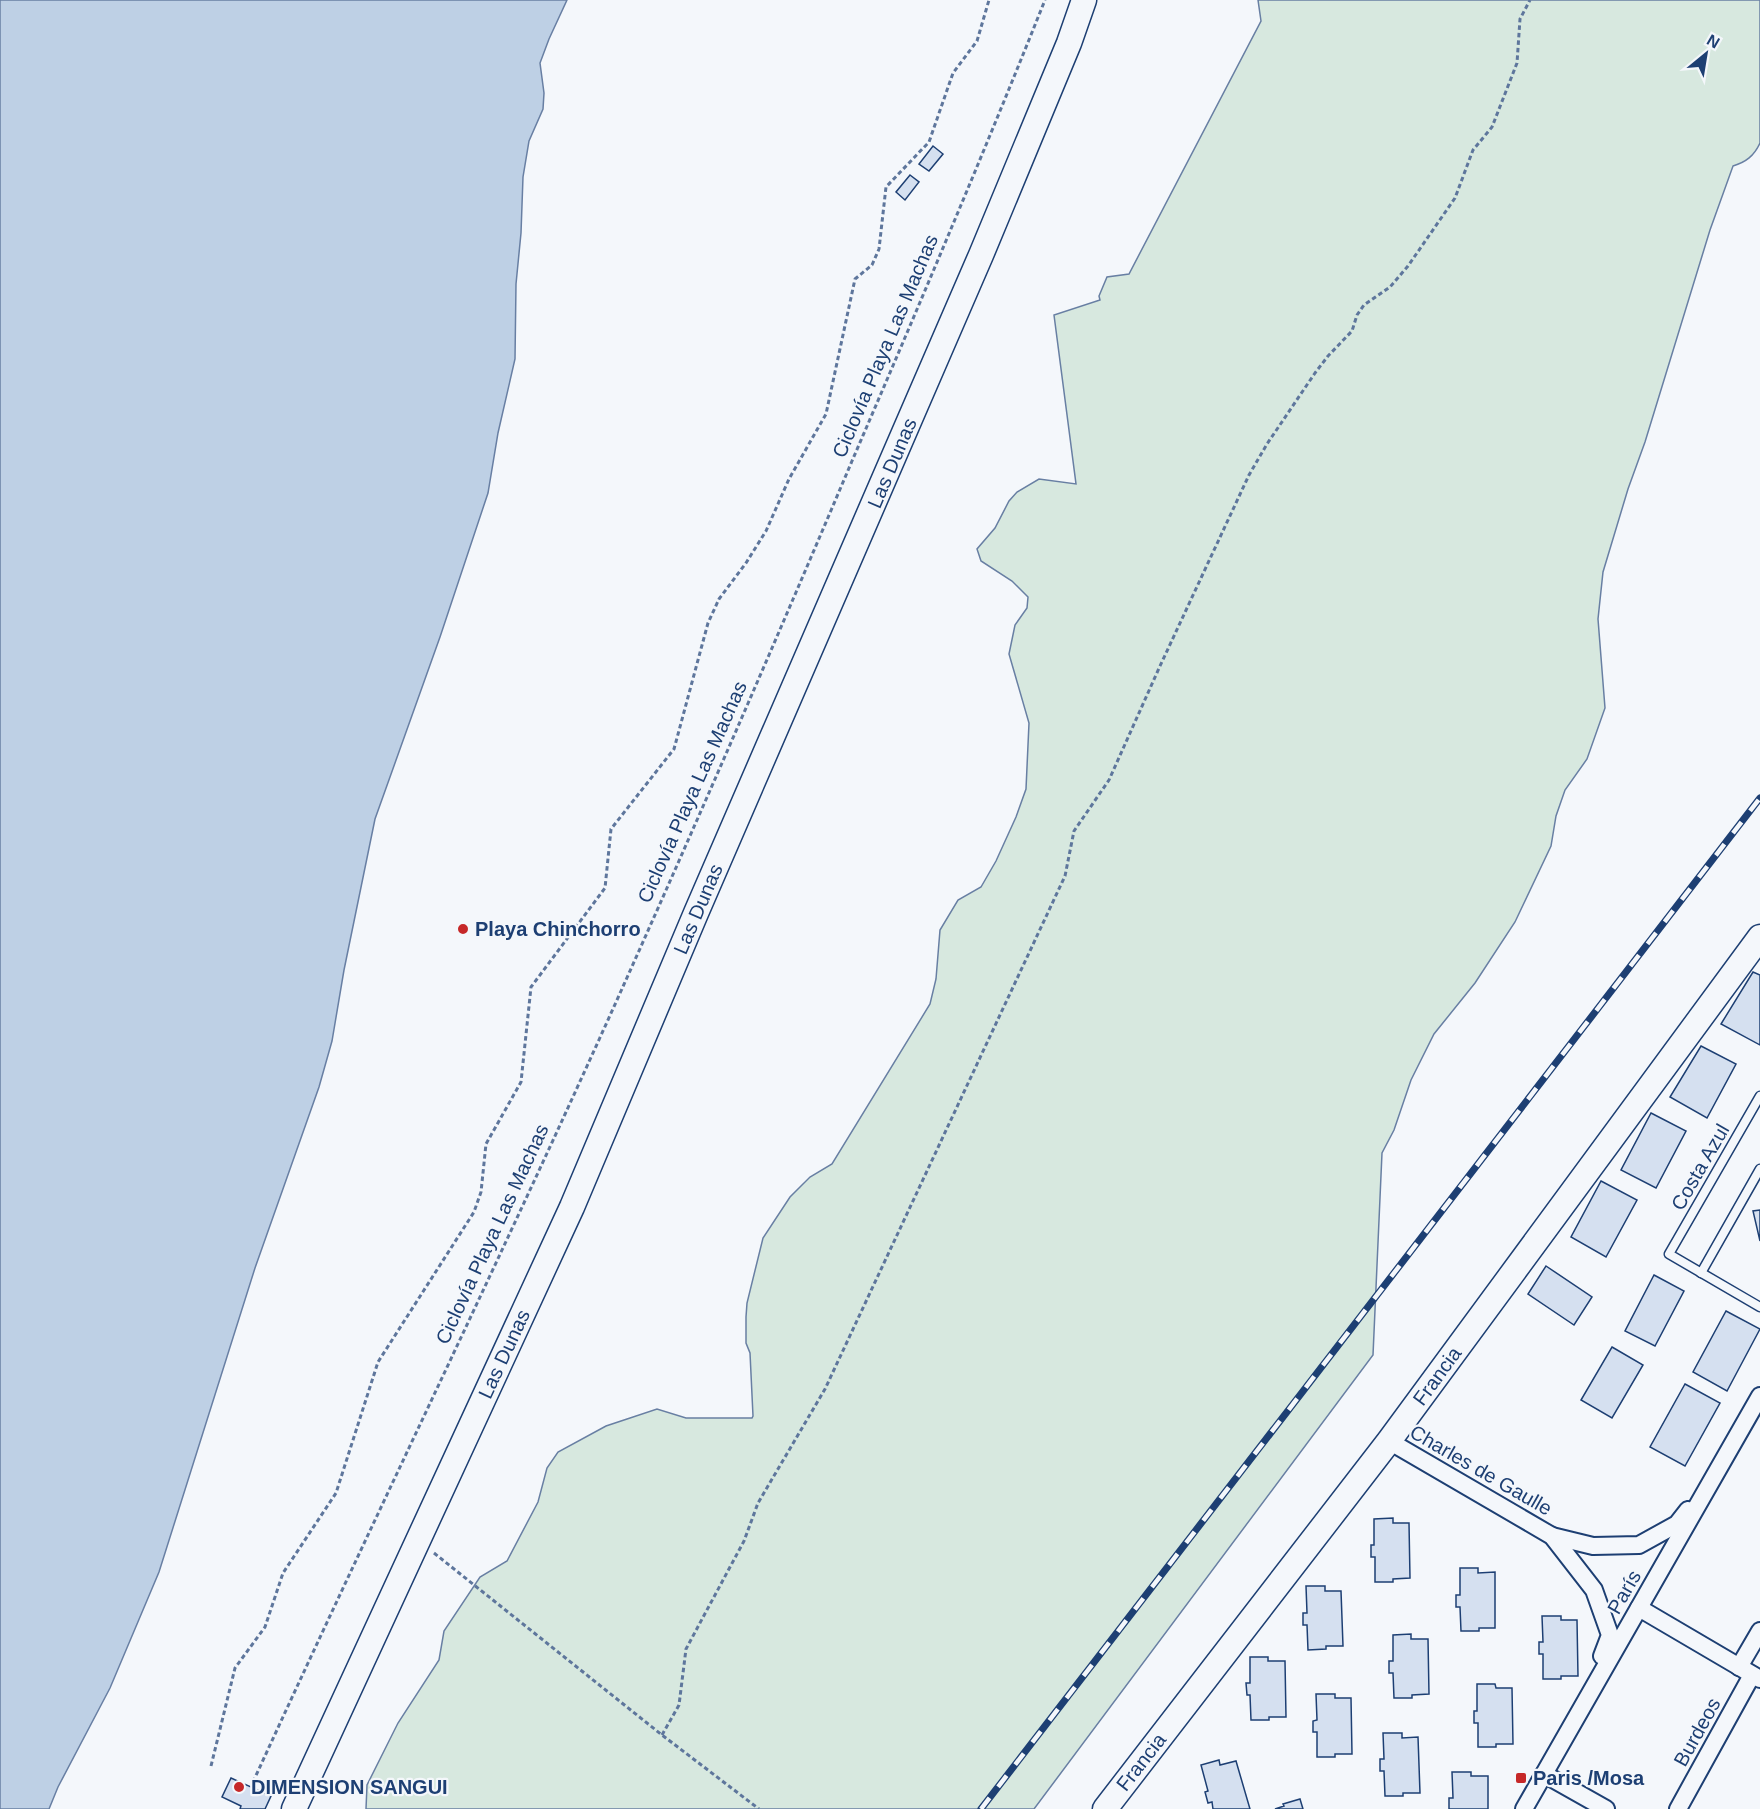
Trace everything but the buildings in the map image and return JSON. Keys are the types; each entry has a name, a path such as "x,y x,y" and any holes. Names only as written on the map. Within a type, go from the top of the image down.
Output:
{"main road":[{"name":"Las Dunas","path":"294,1809 572,1207 701,902 981,255 1069,43 1084,0"},
{"name":"Francia","path":"1105,1809 1389,1441 1760,937"}],"street":[{"name":"París","path":"1524,1809 1760,1396"},
{"name":"Charles de Gaulle","path":"1389,1441 1552,1536 1593,1546 1639,1545 1677,1524 1713,1479"},
{"name":"Charles de Gaulle","path":"1552,1536 1594,1590 1610,1635 1588,1696"},
{"path":"1639,1608 1750,1674"},
{"name":"Burdeos","path":"1678,1809 1750,1674 1760,1631"},
{"path":"1544,1774 1606,1809"}],"lane":[{"name":"Costa Azul","path":"1701,1273 1669,1254 1760,1096"},
{"path":"1760,1169 1701,1273 1760,1307"}],"path":[{"path":"211,1766 235,1668 265,1627 283,1573 336,1493 378,1362 474,1212 481,1192 486,1143 521,1082 531,987 605,888 611,829 674,750 708,623 719,599 746,563 765,531 789,479 826,414 855,279 872,265 879,249 886,187 929,142 953,73 977,41 989,0"},
{"name":"Ciclovía Playa Las Machas","path":"254,1782 320,1635 624,984 793,600 982,156 1045,0"},
{"path":"662,1735 679,1705 686,1649 744,1541 758,1503 825,1389 1065,876 1074,831 1109,780 1249,475 1266,444 1315,373 1352,331 1357,315 1364,304 1390,287 1408,266 1455,198 1473,150 1492,127 1517,63 1520,19 1530,0"},
{"path":"418,1541 759,1809"}],"shaded area":[{"path":"1258,0 1760,0 1760,143 1749,158 1733,166 1710,230 1603,572 1598,619 1605,708 1587,759 1565,790 1556,816 1551,846 1515,922 1475,983 1434,1034 1411,1080 1394,1130 1382,1153 1373,1355 1034,1809 366,1809 367,1785 398,1723 439,1660 444,1631 480,1577 507,1561 538,1502 547,1468 558,1452 606,1426 657,1409 686,1418 752,1418 753,1416 750,1353 746,1343 746,1317 747,1303 763,1238 790,1197 810,1177 832,1164 930,1004 936,979 940,930 958,900 981,887 996,861 1026,789 1029,723 1009,654 1015,625 1027,608 1028,597 1012,581 981,561 977,549 995,528 1009,501 1017,492 1039,479 1076,484 1054,315 1100,300 1099,296 1107,277 1129,274 1261,21"}],"water":[{"path":"0,0 567,0 540,63 544,93 543,109 529,141 523,177 516,284 515,359 498,433 488,493 440,637 375,819 332,1041 319,1087 255,1268 159,1572 110,1688 58,1787 49,1809 0,1809"}],"railway":[{"path":"981,1809 1760,798"}],"place":[{"name":"Playa Chinchorro","path":"463,929"},
{"name":"Paris /Mosa","path":"1521,1778"},
{"name":"DIMENSION SANGUI","path":"239,1787"}]}
